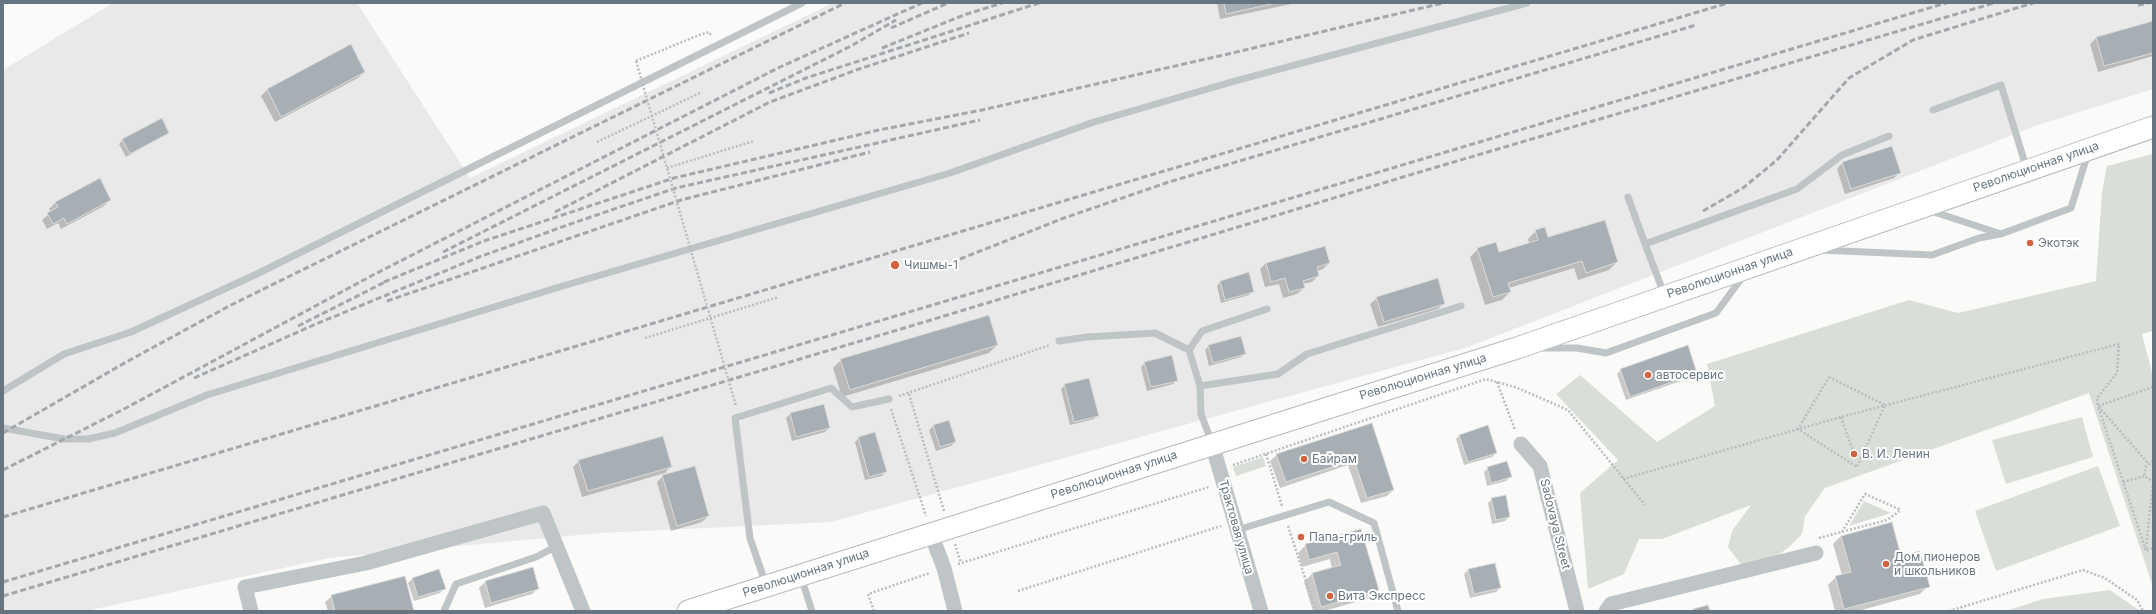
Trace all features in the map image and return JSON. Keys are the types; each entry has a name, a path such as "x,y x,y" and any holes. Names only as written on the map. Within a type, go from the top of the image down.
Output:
{"main road":[{"name":"Революционная улица","path":"688,611 800,574 1517,348 1751,265 2153,127"}],"street":[{"name":"Трактовая улица","path":"1212,444 1260,611"},
{"name":"Sadovaya Street","path":"1521,444 1540,466 1577,611"},
{"path":"251,611 245,587 366,563 543,513 583,611"},
{"path":"940,531 944,568 955,611"},
{"path":"1606,611 1611,604 1816,553"}],"lane":[{"path":"3,391 64,354 131,332 259,273 802,3"},
{"path":"3,428 64,440 88,438 115,433 206,395 556,288 950,173 1094,122 1235,81 1527,3"},
{"path":"1933,110 2001,85 2027,170"},
{"path":"1645,244 1797,189 1842,155 1889,136"},
{"path":"1798,250 1932,255 1979,238 2001,234 2071,208 2090,148"},
{"path":"1628,197 1664,296"},
{"path":"1920,208 2001,234"},
{"path":"1517,348 1577,348 1606,353 1716,314 1751,265"},
{"path":"1200,386 1278,374 1307,354 1462,306"},
{"path":"1189,350 1202,331 1267,309"},
{"path":"1059,341 1087,337 1155,333 1189,350 1200,386 1201,414 1212,444"},
{"path":"766,586 750,538 735,418 831,388 852,407 888,399"},
{"path":"1236,526 1285,516 1329,502 1374,523 1398,611"},
{"path":"444,611 456,584 536,558 557,546"},
{"path":"800,574 812,611"}],"path":[{"path":"699,35 636,60 736,406"},
{"path":"597,142 702,92"},
{"path":"667,168 754,141"},
{"path":"645,338 779,297"},
{"path":"962,563 940,531 888,399 909,394 1059,341"},
{"path":"1623,479 1885,405 2119,344 2117,373 2097,398 2098,406 2146,551"},
{"path":"1798,429 1829,377 1885,405"},
{"path":"874,611 868,594 1221,476 1266,454 1486,379 1515,387 1568,410 1645,505"},
{"path":"1497,382 1521,444"},
{"path":"2098,406 2153,387"},
{"path":"909,394 940,531"},
{"path":"1798,429 1857,467 1885,405"},
{"path":"2098,406 2148,464"},
{"path":"1841,417 1854,454"},
{"path":"1266,454 1316,611"},
{"path":"2146,551 2153,482 2145,476 2144,469 2153,461"},
{"path":"2123,482 2145,476"},
{"path":"1816,553 1819,538 1842,532 1887,520 1901,510 1866,494 1842,532"},
{"path":"1018,591 1236,526"},
{"path":"2146,551 2153,548"},
{"path":"1949,611 2083,570 2105,578 2137,600 2143,611"}],"shaded area":[{"path":"113,3 357,3 470,178 833,3 2153,3 2153,89 2038,125 1468,347 831,522 601,533 329,558 86,611 3,611 3,70"},
{"path":"2153,154 2153,331 2142,334 2153,377 2153,587 2089,393 1825,488 1805,516 1802,534 1788,548 1768,562 1743,567 1728,547 1732,531 1751,505 1662,539 1639,539 1624,574 1588,589 1580,493 1618,460 1556,394 1580,375 1657,442 1715,406 1707,364 1909,300 1958,313 2096,281 2102,192 2107,166"},
{"path":"2082,417 2093,457 2006,484 1992,440"},
{"path":"1263,457 1266,466 1236,476 1233,467"},
{"path":"2098,466 2120,526 1996,571 1975,511"},
{"path":"1864,501 1891,513 1849,526"},
{"path":"2110,590 2140,611 2006,611 2043,599"}],"building":[{"path":"1224,3 1276,3 1226,14"},
{"path":"2153,21 2153,53 2104,66 2096,37"},
{"path":"351,44 365,72 281,117 267,89"},
{"path":"162,118 169,133 130,154 122,139"},
{"path":"1892,146 1901,173 1851,189 1842,162"},
{"path":"100,178 111,200 67,224 64,218 53,224 47,213 58,207 55,202"},
{"path":"1605,220 1618,262 1586,273 1582,261 1508,283 1511,292 1493,297 1477,248 1496,242 1499,252 1538,240 1535,230 1545,227 1548,237"},
{"path":"1325,246 1330,263 1317,267 1319,276 1303,281 1305,288 1289,292 1285,278 1271,282 1266,263"},
{"path":"1249,272 1254,292 1225,300 1220,281"},
{"path":"1438,278 1445,304 1384,322 1376,297"},
{"path":"989,315 998,345 850,390 840,359"},
{"path":"1241,336 1246,354 1213,363 1208,345"},
{"path":"1688,345 1697,373 1630,397 1620,369"},
{"path":"1172,355 1178,381 1151,387 1144,362"},
{"path":"1089,378 1099,416 1074,422 1064,384"},
{"path":"824,404 830,428 796,437 790,413"},
{"path":"949,420 956,442 940,447 933,425"},
{"path":"1372,423 1394,490 1367,498 1354,460 1286,482 1276,454"},
{"path":"1488,425 1497,453 1468,462 1459,435"},
{"path":"875,432 887,472 869,477 858,437"},
{"path":"663,436 672,467 588,491 578,460"},
{"path":"1507,461 1512,477 1491,483 1487,467"},
{"path":"695,466 709,516 677,526 662,475"},
{"path":"1506,495 1510,517 1496,520 1491,498"},
{"name":"Дом пионеров и школьников","path":"1892,522 1901,556 1920,551 1930,587 1844,609 1835,576 1851,572 1841,536"},
{"path":"1361,529 1379,590 1321,607 1312,573 1341,565 1337,552 1309,560 1305,544"},
{"path":"1495,563 1501,588 1474,594 1468,569"},
{"path":"533,567 539,589 491,603 485,581"},
{"path":"439,569 446,589 418,597 412,578"},
{"path":"405,576 414,611 335,611 331,595"},
{"path":"1708,605 1710,611 1693,611 1693,609"}],"railway":[{"path":"3,433 128,361 231,305 845,3"},
{"path":"3,470 126,408 373,275 780,67 922,3"},
{"path":"891,28 948,3"},
{"path":"882,48 964,15 1002,3"},
{"path":"769,93 806,78 1039,3"},
{"path":"384,282 484,241 674,178 879,130 982,110 1443,3"},
{"path":"3,517 1728,3"},
{"path":"3,582 1946,3"},
{"path":"3,596 911,326 1413,174 1994,3"},
{"path":"1703,211 1743,188 1777,160 1849,78 1913,40 2033,3"},
{"path":"2138,5 2149,3"},
{"path":"443,252 851,46 896,20"},
{"path":"960,259 1064,218 1169,182 1696,25"},
{"path":"555,212 770,102 859,69 969,33"},
{"path":"194,378 316,324 479,257 676,188 980,120"},
{"path":"387,301 681,200 870,152"},
{"path":"298,326 389,280"}],"place":[{"name":"Экотэк","path":"2030,243"},
{"name":"Чишмы-1","path":"895,265"},
{"name":"автосервис","path":"1648,375"},
{"name":"В. И. Ленин","path":"1854,454"},
{"name":"Байрам","path":"1304,459"},
{"name":"Папа-гриль","path":"1301,537"},
{"name":"Дом пионеров и школьников","path":"1886,564"},
{"name":"Вита Экспресс","path":"1330,596"}]}
